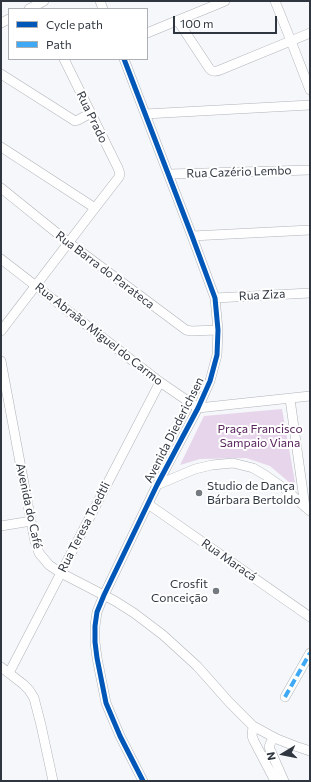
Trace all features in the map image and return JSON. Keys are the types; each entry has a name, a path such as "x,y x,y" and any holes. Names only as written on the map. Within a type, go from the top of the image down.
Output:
{"street":[{"path":"148,34 225,1"},
{"path":"275,1 310,90"},
{"path":"178,21 211,71 214,72 310,33"},
{"name":"Rua Prado","path":"64,60 120,174 118,179 95,208"},
{"name":"Avenida Diederichsen","path":"124,60 215,298 218,330 217,355 210,381 198,408 157,485 97,612 95,642 106,703 120,736 143,781"},
{"path":"1,74 75,121 91,114"},
{"path":"145,114 310,105"},
{"path":"1,147 95,208 36,286 2,327"},
{"name":"Rua Cazério Lembo","path":"169,174 310,170"},
{"name":"Rua Barra do Parateca","path":"1,188 68,242 186,330 218,330"},
{"path":"192,236 310,230"},
{"name":"Rua Abraão Miguel do Carmo","path":"1,259 160,382 198,408"},
{"name":"Rua Ziza","path":"215,298 310,293"},
{"name":"Avenida do Café","path":"1,361 31,521 39,554 48,565 134,613 169,640 197,666 253,726 273,737 310,751"},
{"name":"Rua Teresa Toedtli","path":"5,670 61,573 160,382"},
{"path":"198,408 310,396"},
{"path":"290,399 308,509"},
{"path":"170,459 181,475"},
{"path":"157,485 196,469 212,465 233,463 253,468 265,475 285,489 308,509"},
{"name":"Rua Maracá","path":"148,504 310,617"},
{"path":"1,526 31,521"},
{"path":"285,697 310,653"},
{"path":"5,670 30,690 34,698 53,781"},
{"path":"253,726 252,736 254,741 275,781"},
{"path":"273,737 269,747 284,781"}],"green space":[{"name":"Praça Francisco Sampaio Viana","path":"282,409 296,488 270,466 246,458 200,459 180,465 204,416"}],"marked path":[{"path":"285,697 310,653"}],"cycle path":[{"path":"124,60 215,298 218,330 217,355 210,381 198,408 157,485 97,612 95,642 106,703 120,736 143,781"}],"place":[{"name":"Studio de Dança Bárbara Bertoldo","path":"199,493"},
{"name":"Crosfit Conceição","path":"216,591"}]}
